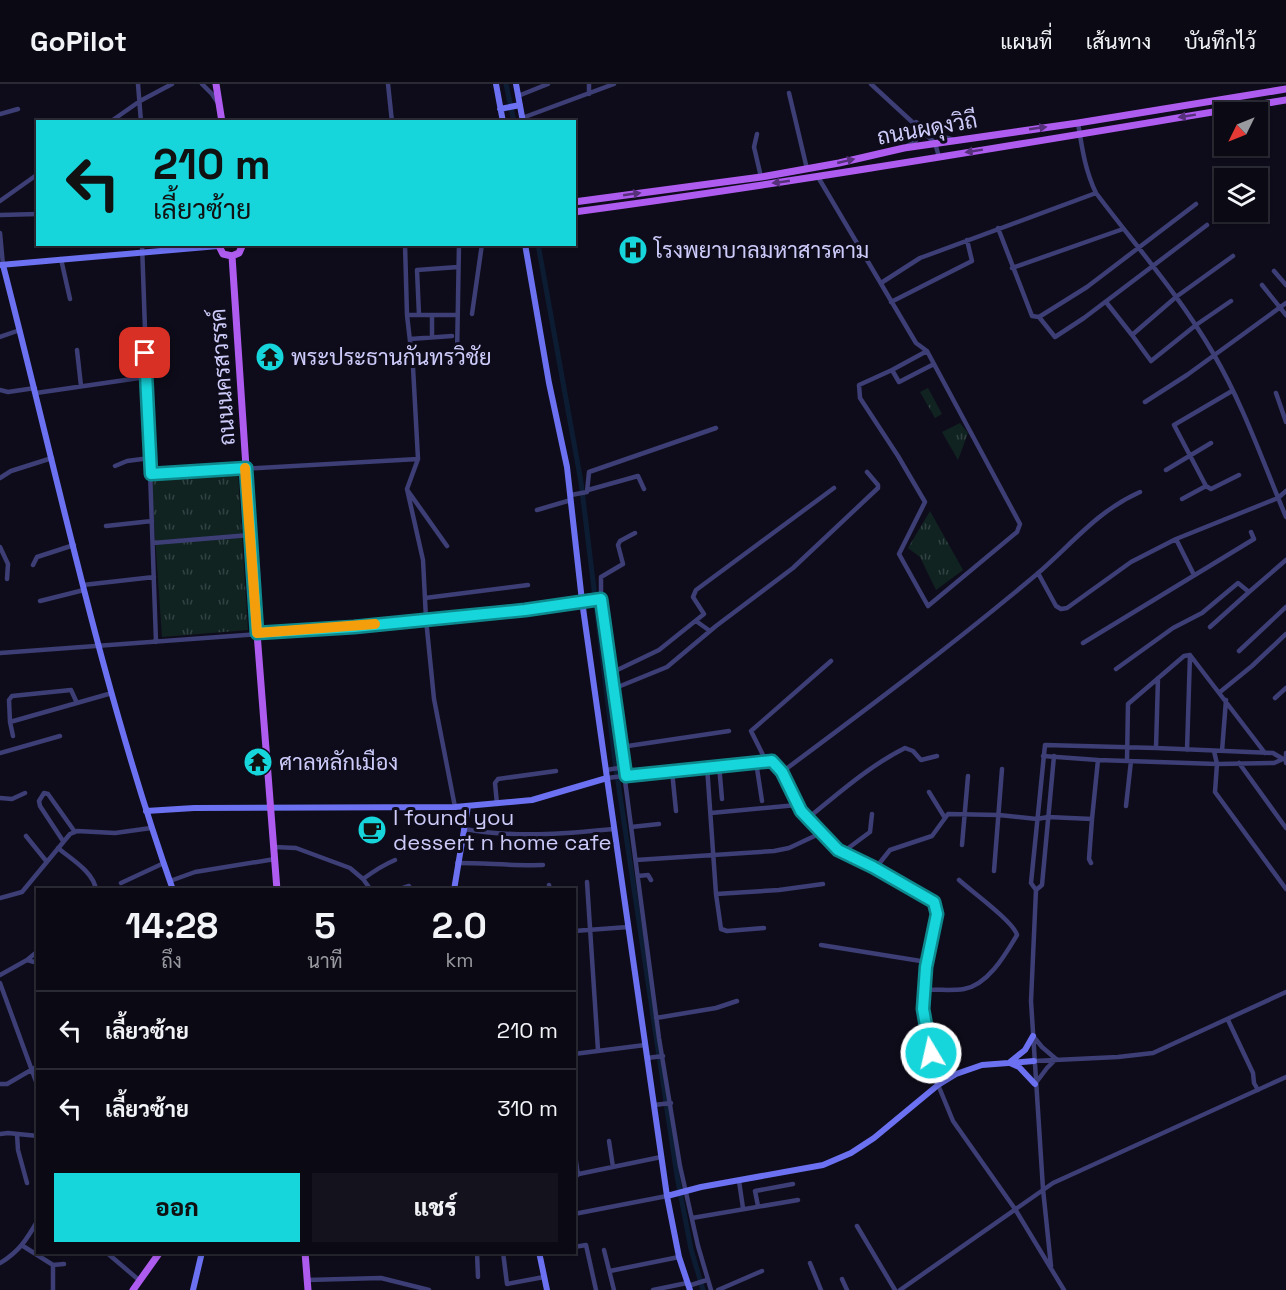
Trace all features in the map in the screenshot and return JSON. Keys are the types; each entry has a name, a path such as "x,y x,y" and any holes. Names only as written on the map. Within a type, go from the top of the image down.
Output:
{"main road":[{"path":"216,84 222,120"},
{"name":"ถนนผดุงวิถี","path":"576,202 760,177 904,148 1078,123 1286,89"},
{"name":"ถนนผดุงวิถี","path":"576,212 818,177 1286,100"},
{"path":"816,167 818,177"},
{"path":"219,246 223,254 232,256 242,247"},
{"name":"ถนนนครสวรรค์","path":"232,256 277,888"},
{"path":"133,1290 159,1254"},
{"path":"305,1254 308,1290"}],"street":[{"path":"138,84 141,120"},
{"path":"113,120 140,101 172,84"},
{"path":"202,84 212,93 219,105"},
{"path":"388,84 392,120"},
{"path":"496,84 503,120"},
{"path":"516,84 523,120 614,84"},
{"path":"518,96 548,84"},
{"path":"589,84 589,94"},
{"path":"871,84 935,143 939,157"},
{"path":"789,93 807,169"},
{"path":"501,109 520,105"},
{"path":"0,114 18,109"},
{"path":"904,113 937,135 954,140"},
{"path":"904,113 917,129 918,135 915,142 904,148"},
{"path":"1078,123 1089,177 1096,193 1176,297 1214,355 1232,391 1286,517"},
{"path":"757,134 754,147 760,177"},
{"path":"0,201 36,175"},
{"path":"818,177 916,343 927,351 1020,524 1017,532 928,606 899,554 925,502 860,398 859,385 927,351"},
{"path":"881,283 920,258 1096,193"},
{"path":"998,228 1032,316 1039,317 1087,287 1196,204"},
{"path":"0,215 36,214"},
{"path":"1039,317 1055,337 1106,302 1207,225"},
{"path":"1012,268 1123,229"},
{"path":"0,233 2,265 36,390 98,647 151,828 172,888"},
{"path":"891,302 972,261 966,240"},
{"path":"142,246 156,642"},
{"path":"2,265 207,246"},
{"path":"405,246 407,315 413,367 418,459 407,489 423,560 434,699 455,807"},
{"path":"457,356 459,246"},
{"path":"472,314 482,246"},
{"path":"525,246 572,496 607,778 645,1045 656,1104 661,1157 670,1195 679,1257 688,1286"},
{"path":"1132,335 1176,297 1233,256"},
{"path":"61,260 70,299"},
{"path":"418,315 417,270 458,267"},
{"path":"1274,271 1286,285"},
{"path":"1262,285 1286,315"},
{"path":"1106,302 1150,361 1231,301"},
{"path":"1145,402 1286,303"},
{"path":"407,315 457,315"},
{"path":"432,315 432,337"},
{"path":"0,337 20,330"},
{"path":"410,339 452,336"},
{"path":"77,350 81,386"},
{"path":"892,370 899,382 934,364"},
{"path":"0,394 146,377"},
{"path":"0,390 8,392"},
{"path":"1232,391 1174,425 1206,486 1211,489 1239,475"},
{"path":"1276,393 1286,422"},
{"path":"588,491 590,472 716,428"},
{"path":"1166,470 1211,443"},
{"path":"0,477 11,471 52,458"},
{"path":"115,466 128,461 150,458"},
{"path":"151,474 418,459"},
{"path":"613,689 662,670 793,568 878,488 867,472"},
{"path":"537,510 572,496 638,476 644,489"},
{"path":"1182,500 1206,486"},
{"path":"611,673 659,650 696,621 704,614 693,597 696,590 834,488"},
{"path":"407,489 447,546"},
{"path":"1038,573 1056,606 1061,609 1067,608 1131,562 1176,539 1278,498 1286,491"},
{"path":"782,772 905,679 1038,573 1106,510 1140,492"},
{"path":"106,526 153,521"},
{"path":"1083,643 1254,539 1251,532"},
{"path":"635,533 620,541 618,545 623,564 601,577 599,599 625,767 661,1056 684,1191 711,1290"},
{"path":"153,543 250,535"},
{"path":"1176,539 1194,575"},
{"path":"33,565 37,557 74,545"},
{"path":"0,547 8,564 7,579"},
{"path":"1210,627 1286,560"},
{"path":"40,601 84,587 154,577"},
{"path":"1116,669 1173,628 1202,613 1238,583 1249,592"},
{"path":"425,598 528,585"},
{"path":"0,653 354,627 533,609 599,599"},
{"path":"1239,651 1286,607"},
{"path":"696,621 710,631"},
{"path":"1220,692 1286,634"},
{"path":"1126,806 1129,761 1126,747 1128,704 1184,656 1191,656"},
{"path":"1191,656 1265,753"},
{"path":"1187,750 1191,656"},
{"path":"766,761 751,731 831,661"},
{"path":"1156,748 1158,678"},
{"path":"1275,698 1286,688"},
{"path":"13,736 9,699 12,696 70,690 77,702"},
{"path":"10,722 112,693"},
{"path":"1222,751 1226,700"},
{"path":"621,747 729,731"},
{"path":"0,753 60,736"},
{"path":"1051,1269 1035,1084 1031,1001 1036,890 1031,883 1045,745 1273,753 1285,758"},
{"path":"808,818 869,770 905,748 913,751 921,760 938,756"},
{"path":"1214,751 1217,765 1215,792 1286,889"},
{"path":"1043,756 1217,765 1274,764 1285,758"},
{"path":"1036,890 1042,885 1054,756"},
{"path":"1091,863 1089,859 1098,760"},
{"path":"146,811 194,808 455,807 496,804 532,800 607,778 772,761 782,772 797,806 838,850 934,902 937,914 927,962 923,1009 934,1075 953,1121 1015,1209 1064,1290"},
{"path":"756,762 762,801"},
{"path":"1239,763 1286,828"},
{"path":"720,765 722,799"},
{"path":"707,766 716,894 721,929 727,931 764,928"},
{"path":"606,770 625,767"},
{"path":"994,871 1002,769"},
{"path":"496,804 495,783 498,779 556,771"},
{"path":"672,771 676,811"},
{"path":"962,845 968,776"},
{"path":"929,792 945,818"},
{"path":"0,798 12,799 25,793"},
{"path":"63,841 40,806 39,801 44,793 50,796 75,832"},
{"path":"454,888 468,806"},
{"path":"711,813 797,806"},
{"path":"843,852 870,832 872,814"},
{"path":"873,867 878,865 891,850 932,836 948,814 999,815 1037,819 1048,817 1092,819"},
{"path":"631,827 659,824"},
{"path":"0,898 22,892 63,841 75,832 115,833 151,828"},
{"path":"464,829 503,835 535,836 614,829"},
{"path":"636,860 774,851 789,848 821,833"},
{"path":"26,836 47,862"},
{"path":"274,847 296,848 350,868 370,888"},
{"path":"58,848 89,875 95,882 96,888"},
{"path":"170,880 195,872 274,859"},
{"path":"363,879 380,866 395,860"},
{"path":"121,883 164,863"},
{"path":"457,863 543,865"},
{"path":"638,876 648,875 651,880"},
{"path":"925,990 964,989 980,983 987,977 1017,935 1017,932 1005,920 959,880"},
{"path":"587,882 598,1050"},
{"path":"716,894 779,890 823,884"},
{"path":"403,888 409,886"},
{"path":"576,931 628,927"},
{"path":"821,945 927,962"},
{"path":"0,975 36,953"},
{"path":"27,960 36,962"},
{"path":"0,983 36,1082"},
{"path":"576,1214 684,1191 810,1169 839,1159 874,1138 938,1085 956,1074 982,1065 1009,1062 1118,1057 1153,1053 1286,992"},
{"path":"656,1018 716,1008 737,1001"},
{"path":"1228,1020 1254,1073 1255,1086"},
{"path":"1033,1036 1056,1059"},
{"path":"1009,1062 1025,1050 1033,1036"},
{"path":"576,1054 645,1045"},
{"path":"649,1058 661,1056"},
{"path":"1035,1084 1056,1059"},
{"path":"1009,1062 1019,1067 1035,1084"},
{"path":"0,1084 7,1084 36,1067"},
{"path":"900,1290 1043,1189 1070,1173 1255,1086 1286,1077"},
{"path":"656,1104 670,1103"},
{"path":"0,1134 36,1136"},
{"path":"17,1134 18,1150 27,1183"},
{"path":"609,1141 613,1167"},
{"path":"576,1175 661,1157"},
{"path":"739,1181 743,1209"},
{"path":"758,1206 755,1191 793,1184"},
{"path":"692,1218 798,1200"},
{"path":"0,1263 22,1246 36,1223"},
{"path":"857,1226 895,1290"},
{"path":"576,1247 586,1245 596,1290"},
{"path":"22,1246 53,1265 64,1264"},
{"path":"604,1250 614,1290"},
{"path":"108,1254 140,1281"},
{"path":"193,1290 202,1254"},
{"path":"477,1254 478,1276"},
{"path":"503,1254 507,1284 544,1277"},
{"path":"541,1254 547,1290"},
{"path":"610,1271 679,1257"},
{"path":"810,1263 821,1290"},
{"path":"53,1265 53,1290"},
{"path":"718,1290 762,1271"},
{"path":"307,1280 381,1278 429,1290"},
{"path":"842,1279 847,1290"},
{"path":"653,1290 688,1286 707,1280"}],"green space":[{"path":"928,388 942,414 935,418 920,392"},
{"path":"960,423 968,433 958,460 942,432"},
{"path":"238,473 248,630 162,637 151,478"},
{"path":"930,511 963,570 936,590 920,557 908,548"}],"waterway":[{"path":"506,84 514,120"},
{"path":"538,246 581,482 615,762 677,1176 691,1249 703,1290"}],"slow traffic":[{"path":"245,468 257,633 375,624"}],"place":[{"name":"โรงพยาบาลมหาสารคาม","path":"633,250"},
{"name":"พระประธานกันทรวิชัย","path":"270,357"},
{"name":"ศาลหลักเมือง","path":"258,762"},
{"name":"I found you dessert n home cafe","path":"372,830"}],"route":[{"path":"145,353 151,474 246,468 257,633 354,627 525,610 601,599 626,776 772,761 782,772 797,806 838,850 934,902 937,914 926,967 923,1009 931,1053"}]}
